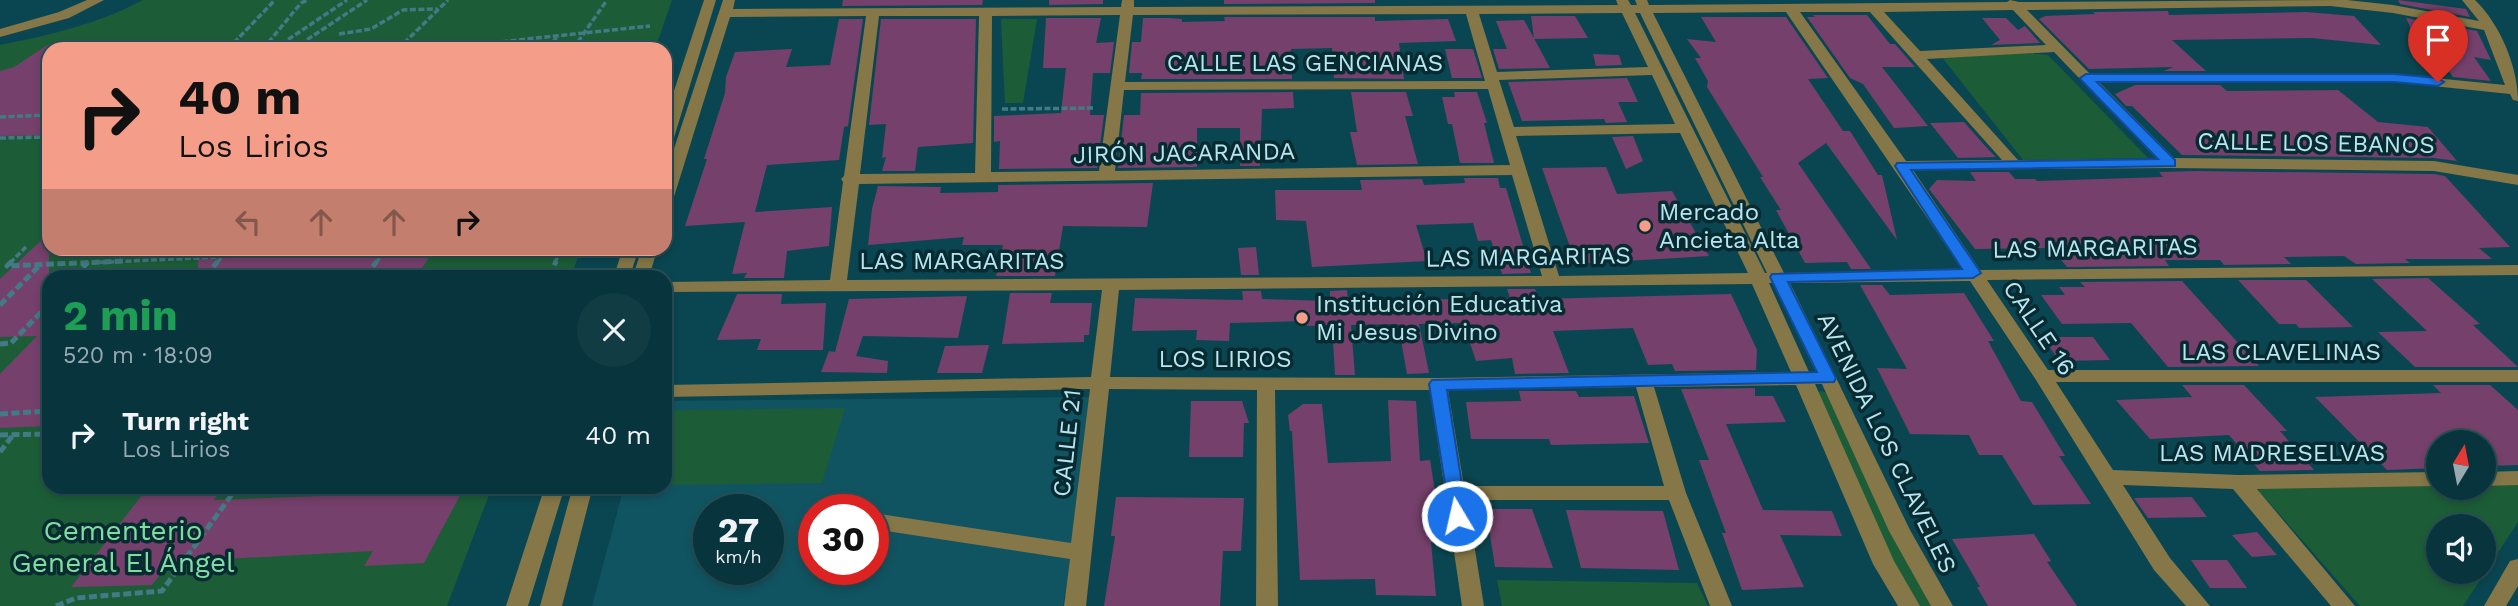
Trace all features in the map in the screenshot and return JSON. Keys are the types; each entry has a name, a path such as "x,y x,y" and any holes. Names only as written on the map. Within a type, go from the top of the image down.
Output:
{"street":[{"path":"0,33 64,15 98,0"},
{"path":"672,119 710,0"},
{"path":"2086,78 2394,78 2517,93 2480,9 2468,0"},
{"path":"672,178 726,7 873,12 986,12 1127,6 1471,9 1633,4 1874,8 2013,3 2330,2 2393,9 2489,27"},
{"path":"2013,3 2170,163"},
{"name":"AVENIDA LOS CLAVELES","path":"1633,4 1658,71 1758,277 1884,564 1909,606"},
{"name":"AVENIDA LOS CLAVELES","path":"1633,4 1778,277 1900,531 1942,606"},
{"path":"1106,177 1127,6"},
{"name":"CALLE 16","path":"1790,8 1902,166 2043,376 2162,564 2199,606"},
{"path":"1874,8 2014,165"},
{"path":"1471,9 1552,282"},
{"path":"838,284 849,179 873,12"},
{"path":"982,177 986,12"},
{"path":"1916,55 2057,48"},
{"name":"CALLE LAS GENCIANAS","path":"1117,86 1492,81 1658,71"},
{"path":"1507,131 1685,128"},
{"name":"CALLE LOS EBANOS","path":"1902,166 2170,163 2434,166 2518,180"},
{"name":"JIRÓN JACARANDA","path":"849,179 1519,170"},
{"name":"LAS MARGARITAS","path":"672,287 1552,282 1973,273 2518,270"},
{"name":"CALLE 21","path":"1075,606 1111,286"},
{"name":"LAS CLAVELINAS","path":"2043,376 2518,376"},
{"name":"LOS LIRIOS","path":"672,391 1100,383 1438,384 1828,378"},
{"path":"1643,380 1676,493 1721,606"},
{"path":"1266,383 1267,606"},
{"path":"1438,384 1473,606"},
{"name":"LAS MADRESELVAS","path":"2105,477 2239,482 2426,479"},
{"path":"2496,479 2518,478"},
{"path":"2239,482 2344,606"},
{"path":"1454,493 1676,493"},
{"path":"517,606 552,494"},
{"path":"551,606 581,494"},
{"path":"889,524 1081,553"},
{"path":"2495,606 2518,567"}],"path":[{"path":"235,42 275,0"},
{"path":"269,42 301,3 307,0"},
{"path":"284,42 347,0"},
{"path":"304,42 367,0"},
{"path":"405,42 448,0"},
{"path":"578,42 607,0"},
{"path":"339,34 371,29 403,10 437,9"},
{"path":"499,42 650,26"},
{"path":"553,42 559,36"},
{"path":"984,109 1114,108"},
{"path":"0,117 42,115"},
{"path":"0,138 42,137"},
{"path":"26,247 7,266 222,257"},
{"path":"211,270 222,257"},
{"path":"81,270 88,262"},
{"path":"0,305 40,264"},
{"path":"0,344 11,344 42,311"},
{"path":"0,414 42,411"},
{"path":"0,435 42,434"},
{"path":"0,452 14,435"},
{"path":"56,606 76,598 162,591 232,494"}],"shaded area":[{"path":"1095,397 1063,606 592,606 622,494 672,494 672,401"}],"green space":[{"name":"Cementerio General El Ángel","path":"143,0 672,0 657,42 42,42 42,256 578,256 573,270 42,270 42,494 489,494 447,606 0,606 0,45 73,28"},
{"path":"1001,19 1037,19 1023,103 1005,103"},
{"path":"2025,53 2048,55 2148,158 2023,160 1941,56"},
{"path":"1821,391 1828,393 1936,606 1919,606 1895,568 1814,394"},
{"path":"845,408 822,483 672,485 672,417 675,410"},
{"path":"2426,483 2426,500 2496,500 2496,483 2518,483 2518,522 2496,556 2496,514 2426,514 2426,584 2477,584 2463,606 2360,606 2259,491 2259,484"},
{"path":"1497,580 1697,583 1708,606 1502,606"}],"building":[{"path":"843,0 983,0 982,5 842,6"},
{"path":"1049,0 1103,0 1103,4 1049,5"},
{"path":"1224,0 1375,0 1375,3 1224,4"},
{"path":"2398,0 2466,9 2470,17 2400,4"},
{"path":"2168,11 2169,15 2306,12 2354,16 2381,45 2312,38 2172,40 2206,71 2164,71 2173,67 2089,69 2039,19 2045,16 2095,14 2093,12"},
{"path":"1813,15 1867,15 1890,44 1895,44 1915,67 1882,67 1928,126 1894,128 1863,84 1850,78 1807,17 1815,17"},
{"path":"1531,16 1575,16 1588,38 1534,39"},
{"path":"1224,17 1375,17 1375,21 1448,19 1456,41 1399,43 1404,79 1334,78 1332,48 1291,49 1292,79 1141,79 1142,73 1129,73 1132,42 1141,42 1143,18 1182,19 1182,22 1225,21"},
{"path":"1701,17 1786,17 1828,78 1808,79 1843,131 1850,131 1878,175 1882,175 1897,240 1826,143 1798,163 1871,269 1851,269 1847,262 1805,263 1776,210 1781,210 1760,177 1763,177 1707,87 1708,81 1695,58 1701,58 1687,39 1716,42"},
{"path":"1046,18 1101,18 1096,43 1114,42 1110,73 1093,73 1090,115 1104,115 1097,168 999,169 1000,141 994,142 994,116 1061,113 1066,68 1043,68"},
{"path":"1982,18 2006,18 2018,30 2025,26 2040,43 1991,45 2000,40"},
{"path":"2406,18 2477,31 2491,60 2474,57 2491,81 2453,77 2432,48 2419,47"},
{"path":"839,19 863,19 848,126 844,127 839,160 767,165 755,212 832,207 829,246 787,251 784,278 744,278 747,273 732,274 745,222 685,226 707,159 704,159 735,52 792,49 786,67 830,65"},
{"path":"881,19 976,19 973,143 918,147 915,171 882,171 886,157 882,158 886,124 869,125"},
{"path":"1524,20 1550,68 1499,69 1493,49 1507,49 1496,21"},
{"path":"42,49 42,135 0,136 0,71 14,67"},
{"path":"1445,49 1473,49 1482,78 1452,78"},
{"path":"1593,54 1619,55 1622,65 1596,66"},
{"path":"1627,78 1638,102 1618,102 1627,122 1606,123 1604,119 1522,121 1508,82"},
{"path":"2135,85 2220,85 2227,91 2338,90 2378,122 2428,127 2457,161 2434,158 2182,155 2132,106 2126,106 2115,94"},
{"path":"1293,92 1294,108 1262,109 1260,166 1240,166 1240,128 1197,128 1197,167 1118,168 1124,115 1140,115 1141,93"},
{"path":"1351,92 1406,92 1413,116 1405,116 1418,164 1357,165 1350,132 1357,132"},
{"path":"1454,92 1477,92 1487,123 1484,123 1494,163 1460,163 1452,124 1448,124 1442,97 1455,97"},
{"path":"1964,122 1996,157 1958,158 1930,123"},
{"path":"1633,136 1643,161 1626,169 1612,137"},
{"path":"1606,167 1617,194 1672,191 1709,256 1576,264 1542,168"},
{"path":"2198,171 2434,174 2445,176 2510,247 2479,248 2492,259 2405,259 2410,263 2356,264 2344,256 2284,257 2291,264 2224,265 2220,260 2165,260 2169,266 2067,267 2051,248 1975,249 1929,189 1937,180 1976,181 1970,172 2009,172 2015,179 2037,181 2163,177 2159,172"},
{"path":"1464,178 1498,178 1500,188 1506,188 1531,273 1502,274 1491,240 1478,241 1473,223 1416,225 1427,261 1312,267 1306,221 1276,220 1275,190 1362,190 1360,180 1422,179 1424,185 1465,183"},
{"path":"1153,183 1147,227 1063,226 1055,276 996,276 1003,245 962,245 964,237 868,245 878,186 941,187 940,193 998,192 998,185"},
{"path":"42,240 42,256 49,256 49,270 42,270 42,426 0,428 0,374 37,336 0,337 0,279"},
{"path":"1256,247 1259,275 1241,275 1238,248"},
{"path":"430,256 421,270 198,270 198,259"},
{"path":"2428,278 2480,324 2473,325 2518,367 2415,367 2378,332 2427,331 2372,279"},
{"path":"2238,280 2306,280 2353,327 2299,328 2296,324 2279,324"},
{"path":"2182,281 2259,366 2168,367 2131,323 2062,324 2041,295 2065,295 2059,287 2085,287 2080,282"},
{"path":"1860,285 1882,285 1890,295 1964,293 1994,341 1988,341 2021,401 2032,402 2065,456 2059,456 2091,504 2033,505 2002,455 1979,455 1969,435 1910,434 1877,368 1907,369"},
{"path":"1507,289 1535,289 1539,299 1731,294 1757,350 1756,370 1675,371 1672,364 1648,365 1633,328 1553,331 1569,373 1515,374 1512,358 1476,361 1463,323 1419,324 1429,373 1407,374 1398,324 1351,325 1355,375 1335,375 1332,325 1307,326 1306,321 1230,323 1229,341 1196,340 1197,330 1132,331 1135,298 1243,300 1242,291 1261,291 1262,299 1330,301 1330,291 1347,290 1348,301 1510,298"},
{"path":"1010,293 1052,293 1050,303 1092,303 1089,335 1084,335 1084,342 1002,344"},
{"path":"737,294 782,294 781,304 826,303 823,350 757,350 761,339 717,340"},
{"path":"967,296 958,338 863,336 856,356 888,361 887,373 821,372 829,351 835,352 849,299"},
{"path":"2043,337 2093,337 2110,360 2059,361"},
{"path":"989,345 982,373 937,373 945,346"},
{"path":"2182,385 2244,385 2287,431 2280,431 2314,470 2260,471 2229,435 2150,439 2116,400 2192,397"},
{"path":"2433,385 2490,385 2518,410 2518,465 2496,466 2496,430 2426,430 2426,468 2387,470 2315,397 2441,393"},
{"path":"1755,388 1755,396 1773,396 1786,422 1726,424 1763,510 1832,511 1842,536 1780,535 1804,587 1742,590 1722,533 1726,533 1699,460 1709,460 1681,389"},
{"path":"1519,391 1576,391 1579,397 1634,396 1649,443 1551,445 1549,439 1471,439 1466,402 1521,401"},
{"path":"1388,400 1416,401 1420,461 1430,460 1439,516 1435,516 1437,543 1431,542 1436,596 1376,595 1375,579 1300,580 1292,431 1288,415 1303,404 1322,404 1328,463 1391,461"},
{"path":"1191,401 1242,401 1249,423 1244,423 1243,457 1189,457"},
{"path":"143,494 218,494 214,500 461,494 424,563 364,566 373,551 170,562 152,585 71,587"},
{"path":"1116,497 1244,498 1241,551 1223,551 1220,606 1104,606 1115,536 1111,536"},
{"path":"2192,497 2207,517 2148,518 2134,498"},
{"path":"1486,509 1532,509 1553,568 1495,567"},
{"path":"1566,510 1663,511 1679,570 1581,568"},
{"path":"2257,532 2277,555 2252,557 2232,535"},
{"path":"2034,534 2051,561 2047,562 2077,606 1988,606 1952,539"},
{"path":"2191,560 2227,560 2247,588 2210,588"}],"place":[{"name":"Mercado Ancieta Alta","path":"1645,226"},
{"name":"Institución Educativa Mi Jesus Divino","path":"1302,318"}],"route":[{"path":"1457,516 1438,384 1828,378 1778,277 1973,273 1902,166 2170,163 2086,78 2394,78 2438,82"}]}
